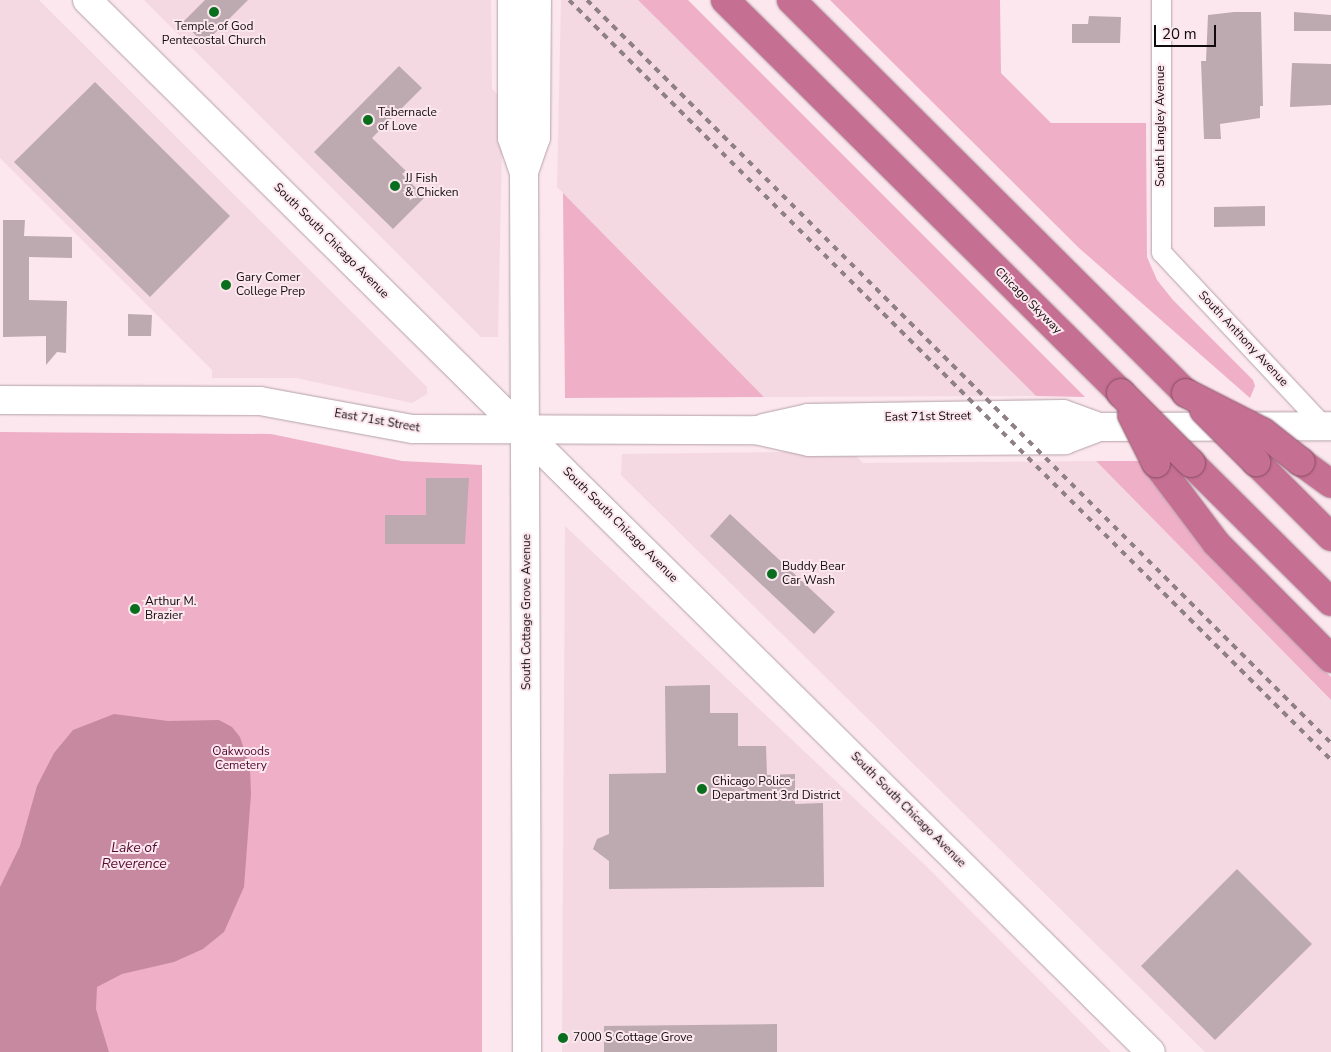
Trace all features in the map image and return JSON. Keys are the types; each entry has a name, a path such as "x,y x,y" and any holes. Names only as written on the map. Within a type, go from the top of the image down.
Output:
{"highway":[{"name":"Chicago Skyway","path":"726,0 1331,602"},
{"path":"791,0 1331,537"},
{"path":"1121,393 1156,463 1216,543 1331,660"},
{"path":"1186,393 1263,432 1331,484"}],"main road":[{"name":"South South Chicago Avenue","path":"87,0 1151,1052"},
{"name":"South Cottage Grove Avenue","path":"512,0 512,138 524,172 527,1052"},
{"name":"South Cottage Grove Avenue","path":"524,172 536,138 537,0"},
{"name":"East 71st Street","path":"0,400 260,401 413,429 526,432 756,430 809,442 1065,440 1099,427 1328,426"}],"street":[{"name":"South Langley Avenue","path":"1161,0 1161,252"},
{"name":"South Anthony Avenue","path":"1161,252 1328,426"}],"shaded area":[{"name":"Gary Comer College Prep","path":"0,0 39,0 427,387 427,394 412,403 296,378 212,378 212,370 0,158"},
{"path":"144,0 491,0 492,89 503,99 498,337 481,337"},
{"path":"561,0 638,0 1036,396 764,397 557,187"},
{"path":"852,451 863,463 1096,461 1331,700 1331,1052 1205,1052 621,475 622,454"},
{"path":"565,526 926,866 1111,1052 562,1052"}],"green space":[{"path":"638,0 688,0 1085,397 1036,396"},
{"path":"830,0 1000,0 1001,73 1051,123 1146,123 1147,257 1157,280 1173,300 1253,380 1255,386 1250,398 1079,248"},
{"path":"563,193 764,397 565,398"},
{"name":"Oakwoods Cemetery","path":"0,432 271,434 402,461 482,465 482,1052 0,1052"},
{"path":"1096,461 1140,461 1228,569 1331,677 1331,700"}],"water":[{"name":"Lake of Reverence","path":"114,714 168,721 219,720 232,727 240,737 250,767 251,794 244,887 224,932 203,949 174,962 122,974 97,987 96,1009 109,1052 0,1052 0,887 20,846 37,786 54,753 73,730"}],"building":[{"name":"Temple of God Pentecostal Church","path":"205,0 248,0 204,44 183,22"},
{"path":"1234,12 1261,12 1263,106 1260,106 1260,118 1220,124 1221,139 1204,139 1201,61 1206,61 1208,15"},
{"path":"1294,12 1331,15 1331,31 1294,31"},
{"path":"1089,16 1121,17 1120,43 1072,43 1072,24 1088,24"},
{"path":"1292,63 1331,64 1331,105 1290,107"},
{"path":"399,66 422,88 372,138 406,171 402,174 425,197 393,229 314,152"},
{"path":"95,82 230,216 150,297 14,162"},
{"path":"1265,206 1265,226 1214,227 1214,207"},
{"path":"3,220 25,220 24,236 72,237 72,258 29,257 29,300 67,301 66,353 57,352 46,365 46,336 3,337"},
{"path":"128,314 152,315 151,336 128,336"},
{"path":"426,478 469,478 465,544 385,544 385,515 426,515"},
{"name":"Buddy Bear Car Wash","path":"730,514 835,612 814,634 710,536"},
{"name":"Chicago Police Department 3rd District","path":"710,685 710,713 738,713 738,746 766,746 767,775 795,774 795,804 823,803 824,887 609,889 609,861 593,849 597,839 609,834 609,774 666,773 665,686"},
{"path":"1237,869 1312,944 1215,1040 1141,966"},
{"path":"777,1024 777,1052 604,1052 604,1026"}],"railway":[{"path":"569,0 1331,760"},
{"path":"587,0 1331,743"}],"place":[{"name":"Temple of God Pentecostal Church","path":"214,12"},
{"name":"Tabernacle of Love","path":"368,120"},
{"name":"JJ Fish & Chicken","path":"395,186"},
{"name":"Gary Comer College Prep","path":"226,285"},
{"name":"Buddy Bear Car Wash","path":"772,574"},
{"name":"Arthur M. Brazier","path":"135,609"},
{"name":"Chicago Police Department 3rd District","path":"702,789"},
{"name":"7000 S Cottage Grove","path":"563,1038"}]}
